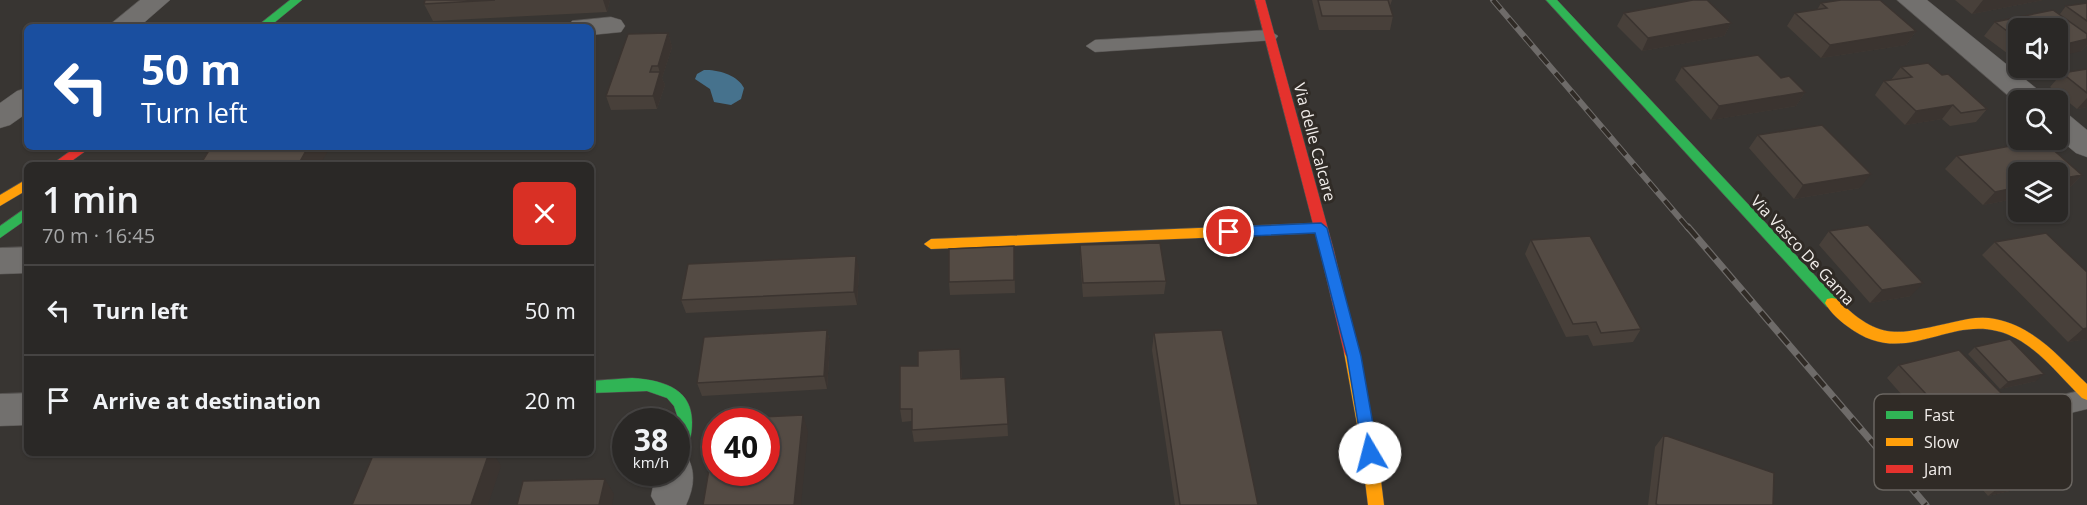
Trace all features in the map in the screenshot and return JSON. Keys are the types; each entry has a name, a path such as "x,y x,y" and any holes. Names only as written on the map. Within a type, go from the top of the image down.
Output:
{"street":[{"path":"126,24 157,0"},
{"path":"266,24 297,0"},
{"name":"Via delle Calcare","path":"1260,0 1354,356 1368,433 1376,505"},
{"name":"Via Vasco De Gama","path":"1551,0 1851,324 1872,335 1895,339 1979,323 1999,325 2011,329 2036,346 2087,394"},
{"path":"1910,0 2020,90"},
{"path":"594,27 611,26"},
{"path":"0,118 24,100"},
{"path":"2068,130 2087,146"},
{"path":"62,162 80,150"},
{"path":"0,201 24,186"},
{"path":"0,233 24,214"},
{"path":"931,244 1321,228"},
{"path":"0,261 24,260"},
{"path":"594,387 650,386 678,396 683,408"},
{"path":"0,410 24,409"}],"lane":[{"path":"1095,46 1269,36"},
{"path":"2072,403 2087,399"}],"water":[{"path":"704,70 721,72 741,83 744,88 741,99 731,105 714,102 710,89 695,79 697,74"}],"building":[{"path":"425,0 495,0 424,4"},
{"path":"1318,0 1388,0 1393,16 1322,16"},
{"path":"1693,0 1707,0 1731,23 1648,38 1624,13"},
{"path":"1841,0 1880,0 1916,31 1830,45 1795,13 1827,8 1821,3"},
{"path":"2087,3 2087,21 2066,6"},
{"path":"2053,10 2064,18 2014,18"},
{"path":"2008,19 2008,32 1995,22"},
{"path":"2068,21 2087,34 2087,39 2068,44"},
{"path":"668,33 658,66 652,66 650,72 660,72 653,96 606,96 628,34"},
{"path":"1758,55 1781,78 1789,76 1805,92 1719,106 1682,67"},
{"path":"1928,63 1942,75 1948,74 1987,109 1961,113 1953,105 1916,111 1884,81 1912,77 1901,67"},
{"path":"2087,69 2087,93 2068,78 2068,72"},
{"path":"1822,125 1871,174 1803,185 1758,135"},
{"path":"2008,146 2008,150 2053,150 2067,162 2008,162 2008,189 1995,192 1957,156"},
{"path":"209,150 306,150 300,162 202,162"},
{"path":"2068,163 2082,175 2068,177"},
{"path":"1868,225 1923,283 1882,290 1829,231"},
{"path":"2046,233 2087,272 2087,328 2083,329 1995,242"},
{"path":"1590,236 1641,329 1601,333 1596,322 1573,324 1531,240"},
{"path":"1160,243 1166,281 1083,283 1080,245"},
{"path":"1014,246 1014,280 949,282 949,249"},
{"path":"856,256 854,292 681,300 688,264"},
{"path":"827,330 824,376 697,383 704,337"},
{"path":"1222,330 1258,505 1180,505 1154,333"},
{"path":"2010,339 2044,374 2008,382 1975,347"},
{"path":"960,349 961,379 1005,377 1008,424 912,430 912,409 900,409 900,366 918,366 918,351"},
{"path":"1959,350 2001,393 1926,394 1899,365"},
{"path":"803,415 794,505 703,505 706,486 780,486 780,416"},
{"path":"1664,435 1774,473 1773,505 1656,504"},
{"path":"373,456 488,456 471,505 352,505"},
{"path":"605,479 599,505 517,505 523,481"}],"railway":[{"path":"1493,0 1689,229"},
{"path":"1688,227 1874,444"},
{"path":"1913,490 1926,505"}],"traffic: fast":[{"path":"266,24 297,0"},
{"path":"1551,0 1832,303"},
{"path":"0,233 24,214"},
{"path":"594,387 632,384 660,388 672,393 681,402 683,408"}],"traffic: slow":[{"path":"0,201 24,186"},
{"path":"931,244 1321,228"},
{"path":"1832,303 1859,327 1872,334 1885,337 1913,337 1979,323 2010,329 2035,343 2087,394"},
{"path":"1351,352 1368,441 1376,505"}],"traffic: jam":[{"path":"1260,0 1327,251 1351,352"},
{"path":"62,162 80,150"}],"route":[{"path":"1229,232 1321,228 1354,356 1370,453"}]}
